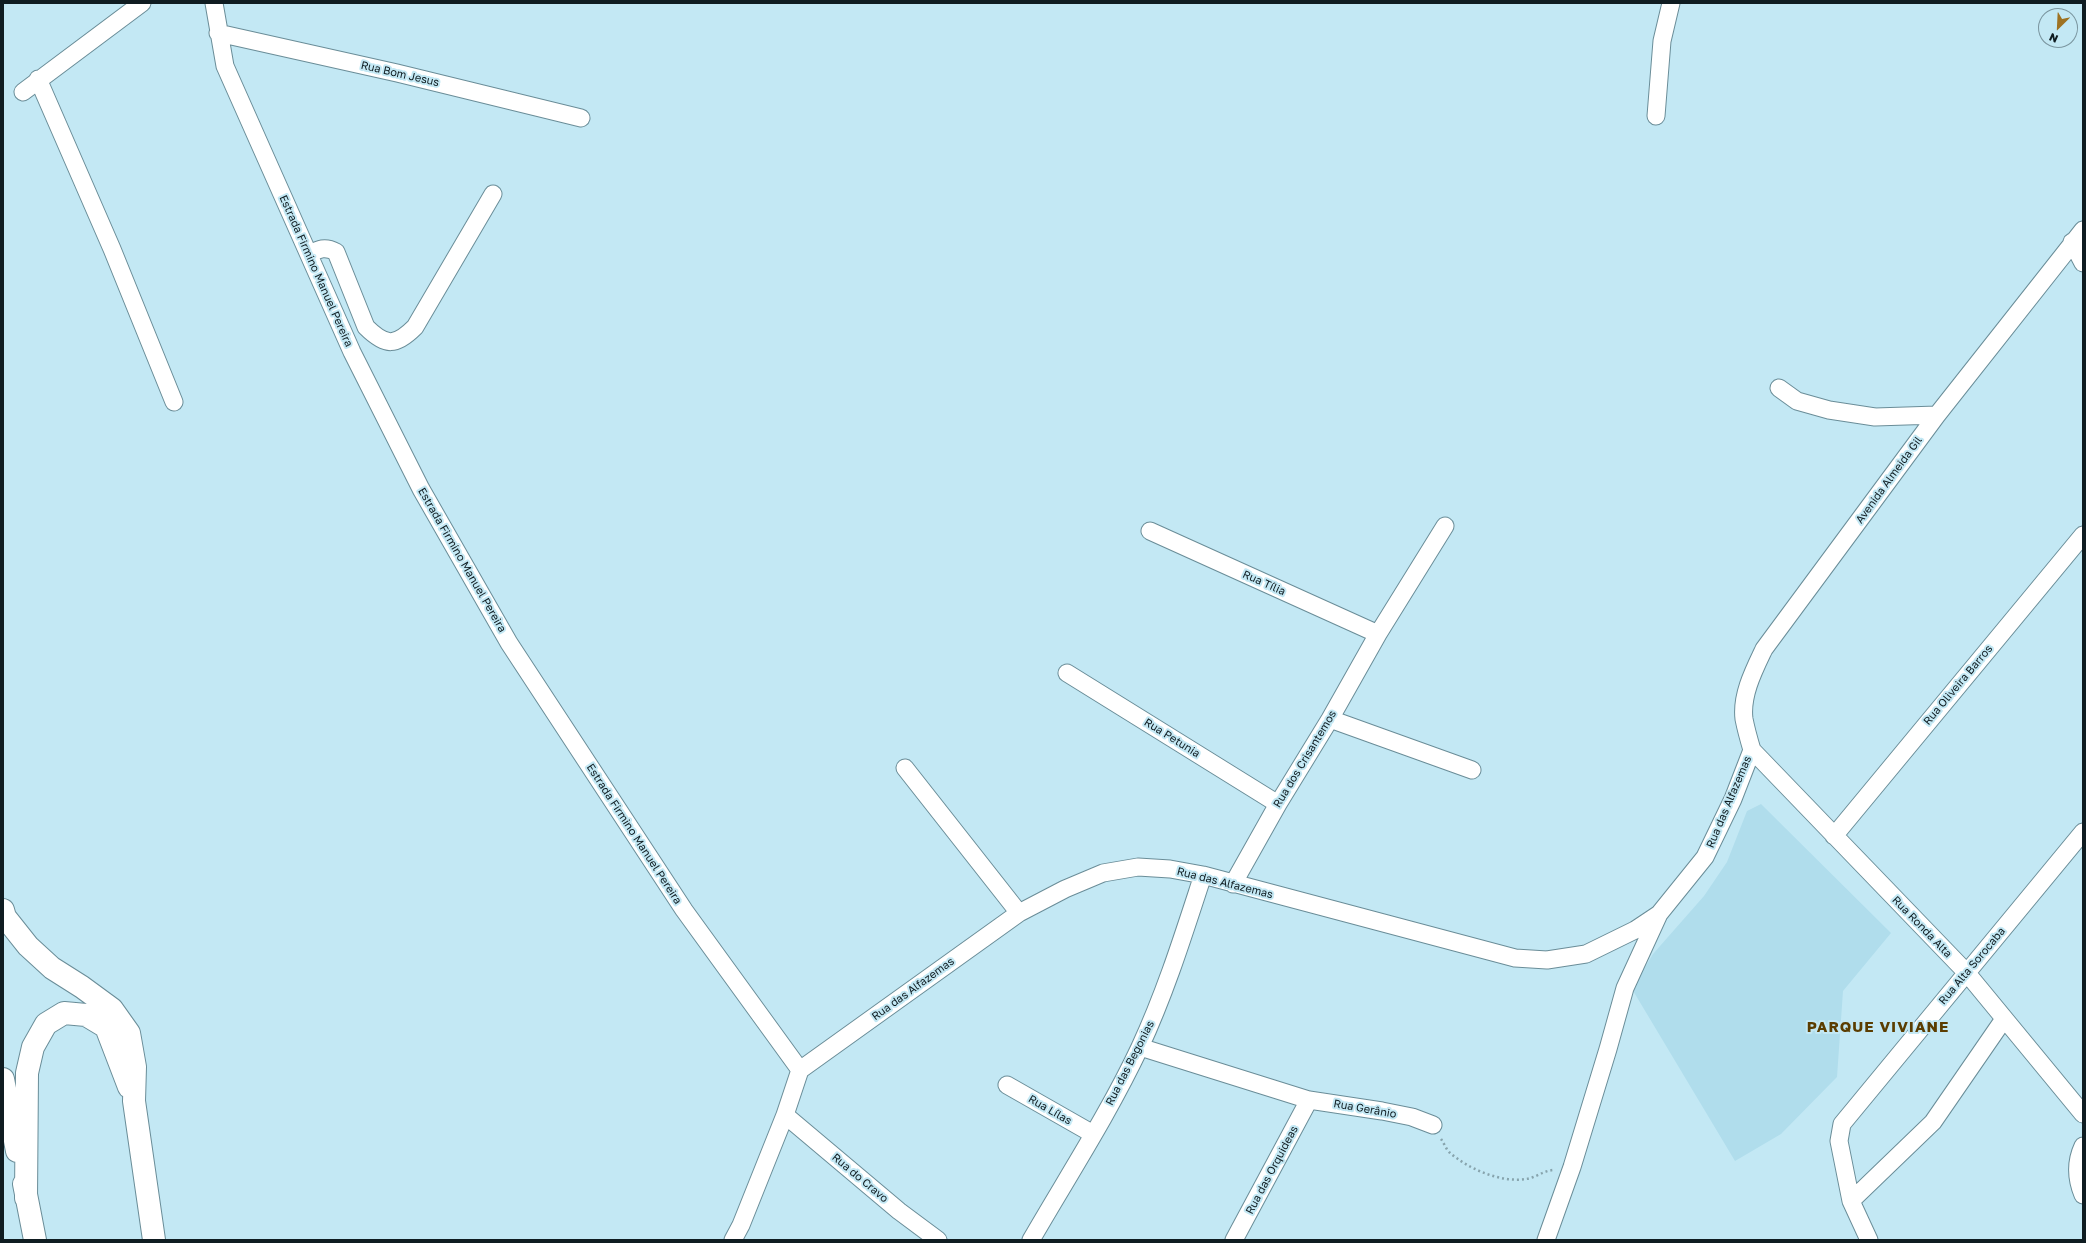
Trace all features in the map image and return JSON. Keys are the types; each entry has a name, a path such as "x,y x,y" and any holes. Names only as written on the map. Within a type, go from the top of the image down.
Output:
{"highway":[{"path":"3,910 5,917 28,946 52,968 82,987 112,1009 129,1033 135,1067 134,1101 154,1240"},
{"path":"26,1198 27,1073 33,1047 46,1024 64,1013 86,1015 106,1027 134,1101"},
{"path":"3,1079 35,1240"}],"street":[{"path":"23,92 38,79 142,3"},
{"name":"Estrada Firmino Manuel Pereira","path":"214,3 218,34 225,66 352,352 421,489 510,643 684,910 800,1070"},
{"path":"1656,116 1662,41 1671,3"},
{"name":"Rua Bom Jesus","path":"218,34 397,73 581,118"},
{"path":"38,79 112,249 174,402"},
{"path":"309,254 321,248 330,249 336,252 366,328 374,336 384,342 394,343 405,337 415,327 493,194"},
{"path":"2078,236 2083,263"},
{"name":"Avenida Almeida Gil","path":"1752,750 1744,718 1745,700 1750,678 1764,649 1937,415 2078,236"},
{"path":"1779,388 1797,401 1829,410 1875,417 1937,415"},
{"name":"Rua dos Crisantemos","path":"1233,884 1278,804 1330,719 1378,634 1445,526"},
{"name":"Rua Tília","path":"1150,531 1378,634"},
{"name":"Rua Oliveira Barros","path":"1834,836 2083,535"},
{"name":"Rua Petunia","path":"1067,673 1278,804"},
{"path":"1330,719 1472,770"},
{"name":"Rua das Alfazemas","path":"800,1070 1019,913 1065,889 1103,873 1138,867 1170,869 1203,875 1515,958 1547,960 1586,954 1635,930 1659,914 1705,857 1733,799 1752,750"},
{"name":"Rua Ronda Alta","path":"1752,750 1966,972 2083,1114"},
{"path":"904,768 1019,913"},
{"name":"Rua Alta Sorocaba","path":"1851,1201 1839,1141 1842,1124 2083,832"},
{"name":"Rua das Begonias","path":"1031,1240 1093,1134 1140,1047 1166,986 1203,875"},
{"path":"1546,1240 1572,1167 1625,988 1659,914"},
{"path":"1868,1240 1851,1201 1933,1122 2004,1019"},
{"name":"Rua Gerânio","path":"1140,1047 1309,1100 1412,1117 1433,1125"},
{"path":"733,1240 741,1224 785,1115 800,1070"},
{"name":"Rua Lílas","path":"1007,1085 1093,1134"},
{"name":"Rua das Orquideas","path":"1234,1240 1309,1100"},
{"name":"Rua do Cravo","path":"785,1115 899,1211 938,1240"},
{"path":"2083,1146 2078,1157 2077,1170 2079,1185 2083,1195"}],"path":[{"path":"1433,1125 1448,1151 1463,1162 1483,1172 1506,1179 1527,1179 1547,1171 1572,1167"}],"shaded area":[{"path":"1761,804 1891,933 1843,991 1837,1077 1781,1134 1735,1161 1632,989 1653,954 1704,896 1727,862 1747,811"}],"district":[{"name":"PARQUE VIVIANE","path":"1878,1027"}]}
